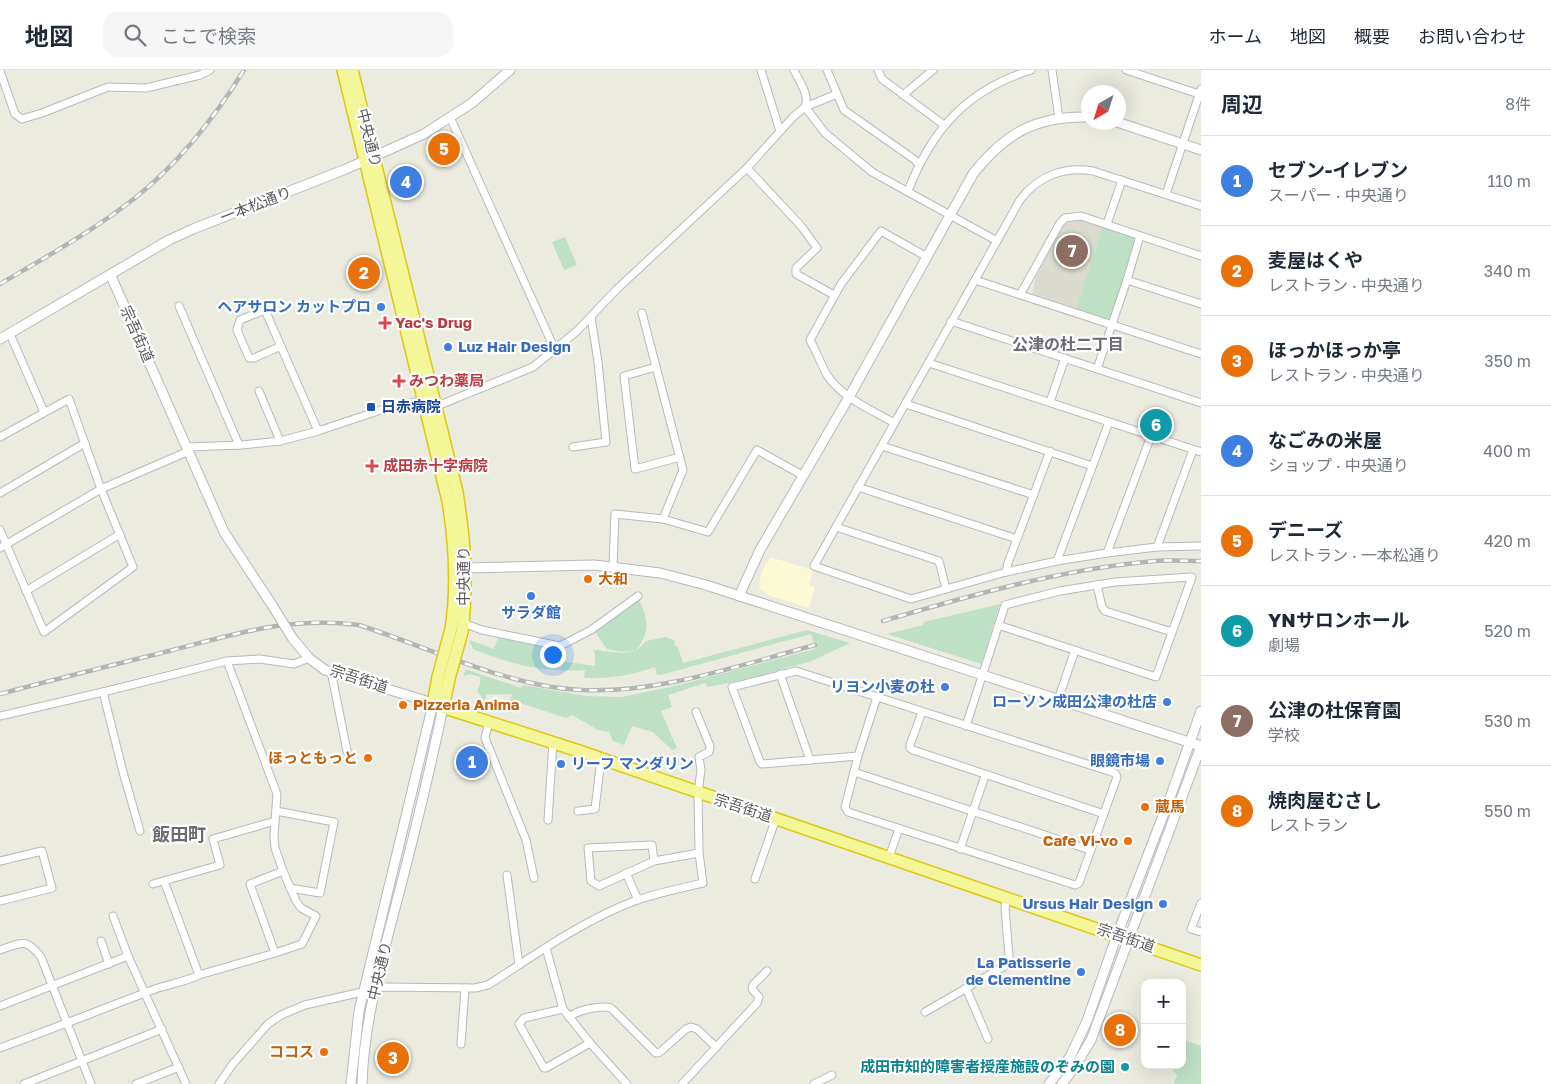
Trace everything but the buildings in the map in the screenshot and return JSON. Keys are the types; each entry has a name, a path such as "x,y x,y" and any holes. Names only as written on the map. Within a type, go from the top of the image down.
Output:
{"highway":[{"name":"中央通り","path":"342,70 369,159"},
{"name":"中央通り","path":"352,70 369,159 429,403 448,501 454,538 459,628"},
{"name":"中央通り","path":"429,403 457,492 464,534 466,568 466,590 459,628 438,706"},
{"name":"宗吾街道","path":"438,706 553,742 1201,964"}],"street":[{"path":"0,71 15,114 22,119 108,87 146,88 200,75 210,70"},
{"name":"一本松通り","path":"0,339 170,240 193,229 369,159 424,134 472,103 510,70"},
{"path":"761,70 780,131"},
{"path":"794,70 806,95 807,102 805,107"},
{"path":"827,70 844,110 918,164"},
{"path":"878,70 882,79 944,125"},
{"path":"903,95 933,70"},
{"path":"908,191 918,164 944,125 979,94 1010,77 1031,70"},
{"path":"1052,70 1059,118"},
{"path":"1126,70 1200,92 1166,194"},
{"path":"3,546 101,489 188,449 280,441 318,431 387,408 415,402 442,404 533,366 577,331 617,289 747,168 780,131 805,107 836,94"},
{"path":"805,107 825,133 872,172 996,242"},
{"path":"450,117 555,350"},
{"path":"739,596 760,550 804,476 973,174 1000,143 1018,131 1038,123 1059,118 1081,117"},
{"path":"1126,125 1201,150"},
{"path":"747,168 802,226 817,248 796,268 796,274 834,295"},
{"path":"1201,206 1082,169 1052,174 1033,185 1026,192 996,242 814,566 911,599 1006,572 1057,561 1107,553 1201,546"},
{"path":"1107,224 1122,180"},
{"path":"1020,295 1063,220 1081,216 1201,256"},
{"path":"894,423 849,396 828,376 810,340 841,284 881,230 926,257"},
{"path":"1097,369 1140,236"},
{"name":"宗吾街道","path":"111,276 224,532 293,639 309,658 326,670 438,706"},
{"path":"975,280 1201,354"},
{"path":"1127,280 1201,304"},
{"path":"179,306 239,445"},
{"path":"281,346 254,358 249,358 237,330 240,320 265,310 281,346 318,431"},
{"path":"642,313 683,470 663,518"},
{"path":"573,447 606,442 598,362 591,316"},
{"path":"952,321 1201,403"},
{"path":"10,334 44,412"},
{"path":"1050,402 1065,358"},
{"path":"929,363 1201,452"},
{"path":"656,367 624,376 635,469 680,456"},
{"path":"259,391 280,441"},
{"path":"0,437 68,399 101,489 134,567 44,632 3,546 0,530"},
{"path":"906,404 1092,466"},
{"path":"1057,561 1108,422"},
{"path":"1107,553 1151,436"},
{"path":"0,493 85,443"},
{"path":"882,446 1034,495"},
{"path":"613,566 615,514 663,518 708,532 757,450 804,476"},
{"path":"1157,548 1193,450"},
{"path":"1006,572 1050,451"},
{"path":"858,487 1017,539"},
{"path":"836,527 939,561 946,589"},
{"path":"26,592 120,534"},
{"path":"466,568 594,565 660,573 739,596 1201,746 1079,1038 1070,1057 1049,1084"},
{"path":"966,726 998,625 1005,605 1060,591 1116,582 1192,577 1156,677 998,625"},
{"path":"1097,586 1102,607 1105,611 1172,632"},
{"path":"459,628 482,630 560,646 591,630 638,596"},
{"path":"1058,700 1076,650"},
{"path":"0,716 227,661 260,660 294,664 309,658"},
{"path":"0,1048 168,984 192,979 199,975 302,944 316,916 301,908 283,871 275,848 277,794 227,661"},
{"path":"331,671 346,751"},
{"path":"858,756 762,764 732,687 796,671 1116,773 1117,777 1079,883 1075,885 848,812 845,807 858,756 877,697"},
{"path":"780,674 810,760"},
{"path":"103,692 140,832"},
{"name":"中央通り","path":"362,1084 366,1041 375,989 409,853 438,706"},
{"name":"中央通り","path":"351,1084 356,1030 364,992 438,706"},
{"path":"1062,1084 1076,1066 1091,1040 1122,937 1201,710"},
{"path":"220,1084 232,1065 268,1024 282,1015 305,1005 384,987 475,988 488,985 593,921 638,900 673,889 703,883 699,853 698,793 701,770 699,757 710,749 696,712"},
{"path":"922,712 910,748 986,776 1104,814"},
{"path":"489,721 485,738 526,840 534,878"},
{"path":"548,820 553,742"},
{"path":"578,811 595,809 601,759"},
{"path":"854,772 1090,850"},
{"path":"960,849 986,776"},
{"path":"276,811 334,822 320,893 290,888"},
{"path":"754,879 776,818"},
{"path":"153,884 220,865 213,838 275,821"},
{"path":"889,857 899,829"},
{"path":"654,861 652,844 588,848 591,881 598,886 654,861 699,853"},
{"path":"0,861 42,851 52,888 0,901"},
{"path":"275,953 250,884 283,871"},
{"path":"626,873 638,900"},
{"path":"507,875 519,965"},
{"path":"164,881 199,975"},
{"path":"925,1012 1008,963 1009,956 1004,908 1007,897"},
{"path":"1201,903 1191,929 1201,932"},
{"path":"113,916 128,956 186,1084"},
{"path":"100,941 109,964"},
{"path":"0,950 24,942 32,946 40,957 91,1084"},
{"path":"546,948 563,1009 590,1043 627,1084"},
{"path":"0,1006 128,956"},
{"path":"682,1084 759,1000 758,995 752,990 753,985 767,971"},
{"path":"461,1044 465,988"},
{"path":"966,988 988,1039"},
{"path":"568,1017 575,1013 605,1007 611,1008 656,1053 660,1052 686,1029 691,1027 696,1029 716,1047"},
{"path":"563,1009 524,1018 519,1024 544,1068 590,1043"},
{"path":"24,1084 162,1029"},
{"path":"136,1084 179,1067"},
{"path":"814,1084 832,1075"}],"shaded area":[{"path":"1079,219 1103,226 1076,309 1032,294 1036,276 1063,226 1066,223"},
{"path":"1103,226 1134,237 1135,242 1110,320 1076,309"},
{"path":"565,237 577,265 564,270 552,242"},
{"path":"770,557 813,570 809,585 815,587 809,608 768,595 760,589 761,574"},
{"path":"639,600 646,620 646,631 641,643 636,650 622,652 607,649 594,630"},
{"path":"1000,604 981,664 887,634 923,625 924,622"},
{"path":"807,630 850,643 809,662 734,682 707,687 705,683 668,695 672,707 661,711 677,748 672,750 653,732 632,726 624,745 613,741 609,732 598,730 572,715 566,718 520,703 518,709 515,707 511,713 507,712 512,694 486,695 486,709 482,709 481,696 477,691 480,677 470,674 464,676 465,669 521,688 523,685 586,696 622,697 679,685 815,649 811,634 664,674 657,675 655,667 621,676 603,678 584,678 585,670 542,669 514,663 473,649 469,640 494,649 499,635 553,647 554,660 595,666 595,653 593,650 623,653 637,650 646,641 666,637 675,641 674,645 678,647 683,663"},
{"path":"1186,1040 1201,1046 1201,1084 1174,1084 1177,1075 1172,1069 1186,1069"}],"railway":[{"path":"0,284 86,233 135,198 167,170 208,122 244,70"},
{"path":"883,621 1018,584 1086,570 1155,561 1201,561"},
{"path":"0,694 240,633 263,628 309,623 359,625 497,674 526,682 581,690 610,690 669,683 815,645"}],"place":[{"name":"デニーズ","path":"444,149"},
{"name":"なごみの米屋","path":"406,182"},
{"name":"公津の杜保育園","path":"1072,251"},
{"name":"麦屋はくや","path":"364,273"},
{"name":"ヘアサロン カットプロ","path":"381,307"},
{"name":"Yac's Drug","path":"385,323"},
{"name":"Luz Hair Design","path":"448,347"},
{"name":"みつわ薬局","path":"399,381"},
{"name":"日赤病院","path":"371,407"},
{"name":"YNサロンホール","path":"1156,425"},
{"name":"成田赤十字病院","path":"372,466"},
{"name":"大和","path":"588,579"},
{"name":"サラダ館","path":"531,596"},
{"name":"リヨン小麦の杜","path":"945,687"},
{"name":"ローソン成田公津の杜店","path":"1167,702"},
{"name":"Pizzeria Anima","path":"403,705"},
{"name":"ほっともっと","path":"368,758"},
{"name":"眼鏡市場","path":"1160,761"},
{"name":"セブン-イレブン","path":"472,762"},
{"name":"リーフ マンダリン","path":"561,764"},
{"name":"蔵馬","path":"1145,807"},
{"name":"Cafe Vi-vo","path":"1128,841"},
{"name":"Ursus Hair Design","path":"1163,904"},
{"name":"La Patisserie de Clementine","path":"1081,972"},
{"name":"焼肉屋むさし","path":"1120,1030"},
{"name":"ココス","path":"324,1052"},
{"name":"ほっかほっか亭","path":"393,1058"},
{"name":"成田市知的障害者授産施設のぞみの園","path":"1125,1067"}],"district":[{"name":"公津の杜二丁目","path":"1068,344"},
{"name":"飯田町","path":"179,835"}]}
